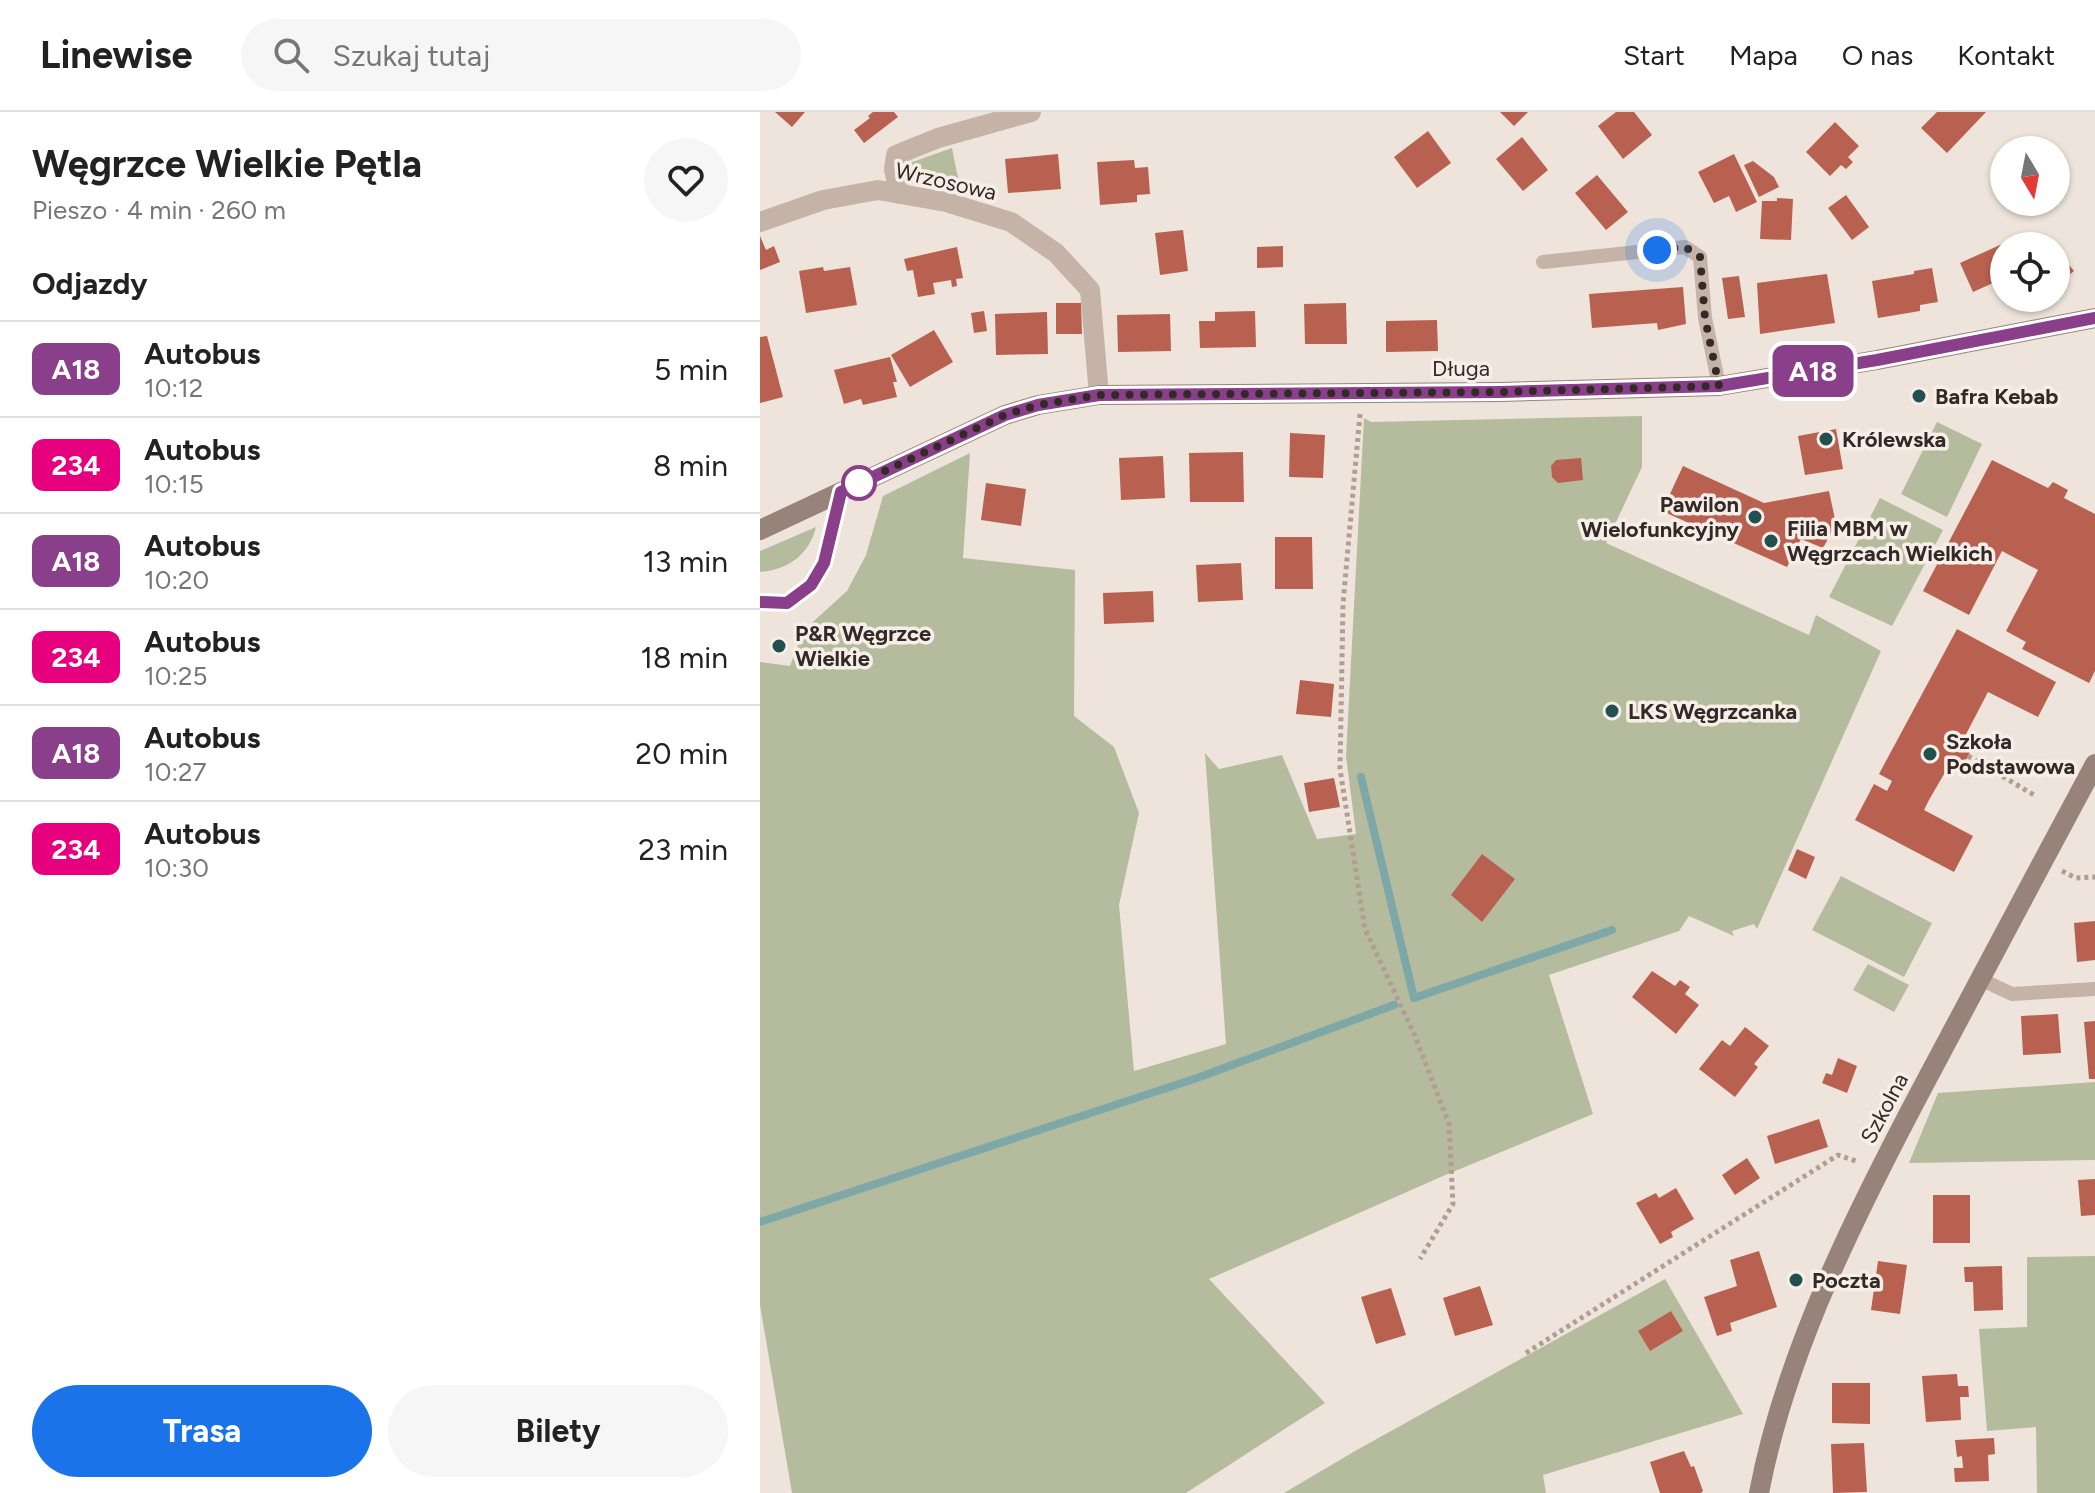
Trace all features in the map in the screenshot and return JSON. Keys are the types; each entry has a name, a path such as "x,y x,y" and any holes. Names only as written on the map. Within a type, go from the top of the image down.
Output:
{"street":[{"path":"899,194 894,169 896,155 938,138 1031,112"},
{"name":"Wrzosowa","path":"760,222 823,200 878,190 946,202 1011,222 1056,253 1090,290 1099,395"},
{"name":"Długa","path":"760,530 1005,415 1038,405 1099,395 1719,386 1877,360 2095,318"},
{"name":"Szkolna","path":"1759,1493 1773,1429 1801,1348 1880,1168 2095,764"}],"lane":[{"path":"1543,262 1685,247 1700,257 1705,318 1719,386"},
{"path":"760,602 787,603 811,585 824,563 841,492"},
{"path":"1980,979 2012,994 2095,989"}],"path":[{"path":"1362,393 1343,604 1340,769 1365,929 1415,1036 1449,1124 1453,1204 1420,1259"},
{"path":"1968,756 2034,795"},
{"path":"2043,861 2076,878 2095,877"},
{"path":"1526,1353 1838,1155 1880,1168"}],"green space":[{"path":"952,148 960,188 911,184 902,177 904,165"},
{"path":"1642,416 1642,467 1606,543 1809,635 1816,615 1881,651 1757,929 1754,924 1732,931 1734,936 1689,916 1679,931 1549,975 1593,1114 1209,1279 1325,1403 1186,1493 792,1493 760,1305 760,662 790,666 804,630 847,591 866,555 883,496 970,453 963,558 1075,570 1074,716 1114,747 1139,813 1119,905 1134,1071 1226,1044 1205,753 1219,769 1282,755 1317,839 1356,834 1346,756 1364,418 1371,422"},
{"path":"1937,422 1982,444 1947,517 1901,494"},
{"path":"1880,498 1943,530 1892,626 1829,597"},
{"path":"816,527 808,546 796,559 780,568 760,572 760,551"},
{"path":"1841,876 1932,923 1904,977 1812,930"},
{"path":"1868,964 1909,985 1894,1012 1853,990"},
{"path":"2095,1082 2095,1160 1909,1163 1938,1093"},
{"path":"2095,1256 2095,1493 2037,1493 2036,1427 1987,1431 1979,1329 2027,1327 2027,1257"},
{"path":"1665,1279 1743,1414 1543,1475 1546,1493 1284,1493 1355,1451"}],"building":[{"path":"775,112 805,112 792,127"},
{"path":"873,112 894,112 898,117 864,143 854,130"},
{"path":"1500,112 1528,112 1514,126"},
{"path":"1616,112 1634,112 1652,135 1623,159 1598,126"},
{"path":"1937,112 1986,112 1947,153 1921,128"},
{"path":"1835,122 1859,146 1848,157 1853,162 1846,169 1841,165 1830,176 1806,152"},
{"path":"1428,131 1451,163 1417,188 1394,157"},
{"path":"1522,137 1548,170 1523,191 1496,159"},
{"path":"1058,154 1061,189 1008,193 1005,159"},
{"path":"1734,154 1757,202 1736,212 1729,196 1714,203 1698,172"},
{"path":"1134,160 1135,168 1148,167 1150,194 1137,195 1137,202 1100,205 1097,162"},
{"path":"1753,161 1774,177 1779,187 1759,197 1744,165"},
{"path":"1597,175 1628,212 1606,230 1575,193"},
{"path":"1846,195 1869,227 1852,240 1828,208"},
{"path":"1777,198 1793,199 1791,240 1760,239 1762,201 1777,201"},
{"path":"1183,230 1188,271 1160,275 1155,233"},
{"path":"760,236 766,250 774,246 780,262 760,270"},
{"path":"1283,246 1283,267 1257,268 1257,247"},
{"path":"957,247 963,278 956,279 957,286 952,287 951,280 933,283 935,294 918,297 913,270 907,271 904,259"},
{"path":"1990,250 1990,284 1973,292 1960,263"},
{"path":"823,267 824,271 850,267 857,305 806,313 799,271"},
{"path":"1932,268 1938,302 1920,305 1920,311 1878,318 1872,281"},
{"path":"1827,274 1835,323 1760,334 1757,283"},
{"path":"1739,276 1745,317 1728,319 1722,278"},
{"path":"1683,287 1686,324 1658,330 1657,323 1592,328 1589,294"},
{"path":"1056,303 1081,303 1082,334 1056,334"},
{"path":"1346,303 1347,344 1305,344 1304,304"},
{"path":"984,311 987,331 974,333 971,313"},
{"path":"1255,311 1256,347 1200,348 1199,321 1215,321 1215,312"},
{"path":"1047,312 1048,354 996,355 995,314"},
{"path":"1170,314 1171,351 1118,352 1117,315"},
{"path":"1437,320 1438,351 1386,352 1386,321"},
{"path":"934,330 953,362 910,387 891,355"},
{"path":"767,336 783,397 760,403 760,337"},
{"path":"890,357 897,382 893,382 897,397 863,405 861,399 844,404 834,370"},
{"path":"1836,429 1843,469 1805,475 1798,436"},
{"path":"1290,433 1325,435 1323,478 1289,477"},
{"path":"1243,452 1244,502 1190,502 1189,453"},
{"path":"1163,456 1165,498 1121,500 1119,458"},
{"path":"1581,458 1583,480 1558,483 1552,477 1551,466 1556,460"},
{"path":"1992,460 2048,488 2053,482 2068,490 2064,498 2095,514 2095,671 2089,683 2022,649 2026,642 2006,631 2038,570 2002,551 1969,615 1923,591"},
{"name":"Pawilon Wielofunkcyjny","path":"1683,466 1764,503 1829,491 1836,524 1823,548 1801,539 1787,567 1662,511"},
{"path":"986,483 1026,489 1021,526 981,520"},
{"path":"1275,537 1312,537 1313,589 1275,589"},
{"path":"1241,563 1243,600 1198,602 1196,565"},
{"path":"1153,591 1154,622 1104,624 1103,593"},
{"name":"Szkoła Podstawowa","path":"1957,629 2056,682 2038,717 1988,692 1963,740 1973,746 1962,768 1951,762 1929,800 1924,810 1973,836 1954,872 1855,820 1874,784 1887,791 1892,781 1879,774"},
{"path":"1300,680 1334,684 1331,717 1296,714"},
{"path":"1334,778 1340,807 1309,812 1304,783"},
{"path":"1797,849 1815,857 1806,879 1788,870"},
{"path":"1482,854 1515,879 1482,922 1451,895"},
{"path":"2095,921 2095,960 2077,962 2074,923"},
{"path":"1652,971 1675,986 1680,980 1690,987 1685,994 1699,1005 1676,1034 1632,997"},
{"path":"2058,1014 2061,1053 2023,1055 2021,1016"},
{"path":"2095,1021 2095,1079 2089,1079 2084,1022"},
{"path":"1745,1027 1769,1046 1754,1064 1758,1067 1735,1097 1699,1069 1722,1040 1730,1046"},
{"path":"1838,1058 1857,1066 1847,1093 1822,1083 1826,1073 1832,1075"},
{"path":"1819,1119 1828,1147 1775,1164 1767,1136"},
{"path":"1747,1158 1760,1178 1735,1195 1722,1175"},
{"path":"2095,1179 2095,1215 2081,1216 2078,1180"},
{"path":"1676,1188 1694,1219 1671,1232 1673,1237 1660,1244 1636,1203 1656,1193 1659,1198"},
{"path":"1933,1195 1970,1195 1970,1243 1933,1243"},
{"path":"1759,1251 1777,1307 1730,1323 1732,1331 1717,1336 1704,1297 1737,1286 1730,1260"},
{"path":"1878,1261 1907,1265 1900,1314 1871,1310"},
{"path":"2002,1266 2003,1310 1974,1311 1973,1282 1965,1282 1964,1267"},
{"path":"1480,1286 1493,1325 1455,1336 1443,1298"},
{"path":"1391,1288 1406,1335 1376,1344 1361,1297"},
{"path":"1671,1311 1683,1331 1650,1351 1638,1331"},
{"path":"1957,1374 1958,1386 1968,1386 1969,1397 1960,1397 1961,1420 1926,1422 1922,1376"},
{"path":"1832,1383 1870,1383 1870,1424 1832,1423"},
{"path":"1994,1438 1995,1454 1988,1455 1989,1481 1955,1482 1954,1468 1963,1468 1962,1456 1957,1457 1955,1440"},
{"path":"1864,1443 1867,1492 1833,1493 1831,1444"},
{"path":"1684,1451 1691,1467 1694,1466 1703,1491 1660,1493 1650,1462"}],"waterway":[{"path":"1361,777 1414,998 1612,930"},
{"path":"760,1222 1197,1078 1394,1005"}],"bus line":[{"name":"A18","path":"760,602 787,603 811,585 824,563 841,492 978,426 1038,405 1099,395 1501,392 1719,386 1877,360 2095,318"}],"place":[{"name":"Bafra Kebab","path":"1919,396"},
{"name":"Królewska","path":"1826,439"},
{"name":"Pawilon Wielofunkcyjny","path":"1755,517"},
{"name":"Filia MBM w Węgrzcach Wielkich","path":"1771,541"},
{"name":"P&R Węgrzce Wielkie","path":"779,646"},
{"name":"LKS Węgrzcanka","path":"1612,711"},
{"name":"Szkoła Podstawowa","path":"1930,754"},
{"name":"Poczta","path":"1796,1280"}],"route":[{"path":"859,483 1005,415 1038,405 1099,395 1501,392 1719,386 1705,318 1700,257 1685,247 1657,250"}]}
